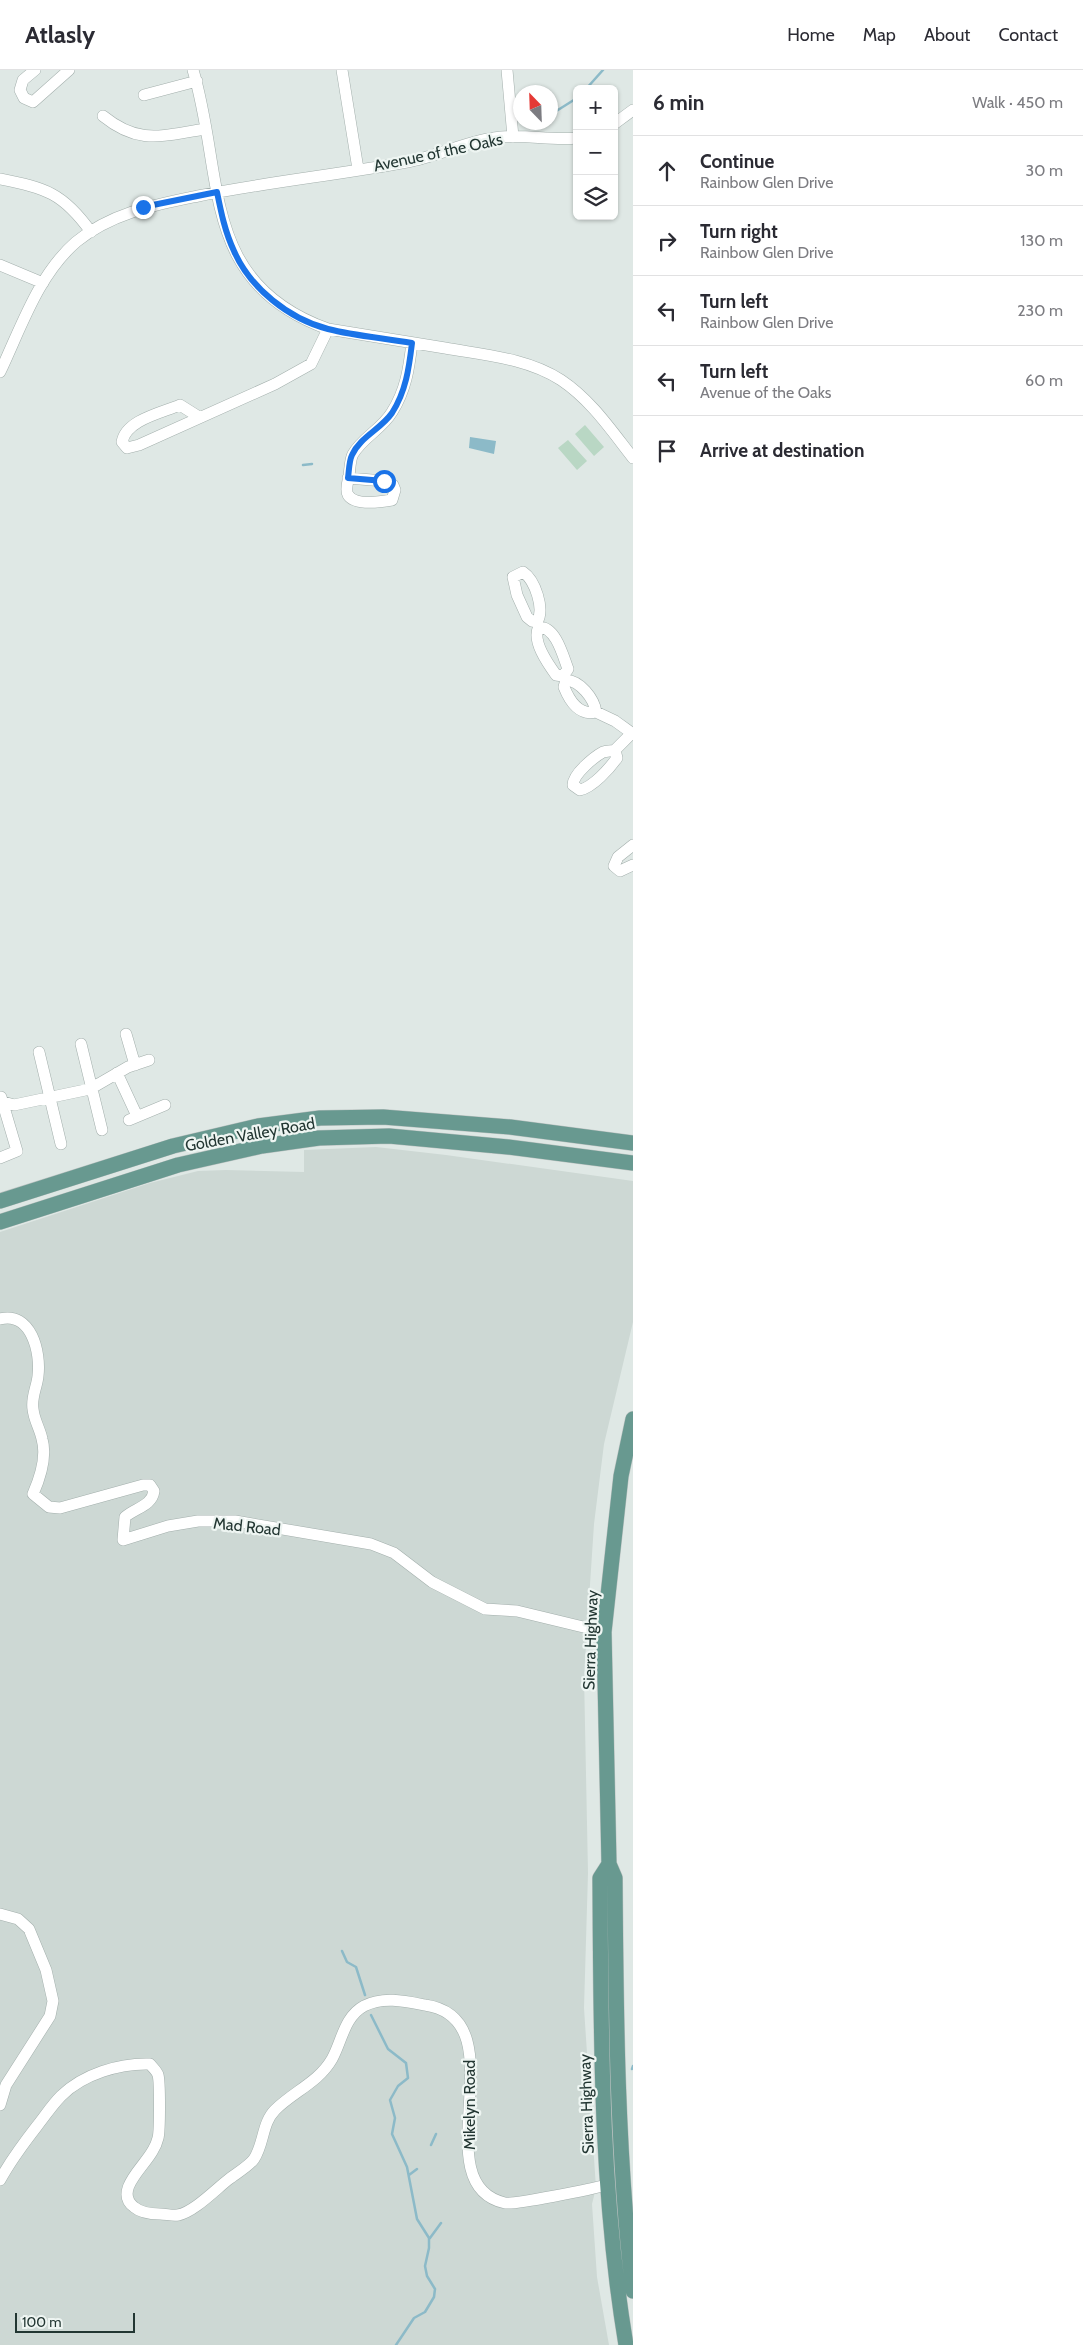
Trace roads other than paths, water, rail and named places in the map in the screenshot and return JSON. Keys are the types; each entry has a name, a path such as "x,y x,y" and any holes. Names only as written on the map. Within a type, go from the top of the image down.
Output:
{"main road":[{"name":"Golden Valley Road","path":"0,1201 173,1146 258,1126 320,1118 383,1117 510,1127 633,1143"},
{"name":"Golden Valley Road","path":"0,1222 178,1165 262,1146 319,1138 389,1136 523,1148 633,1163"},
{"name":"Sierra Highway","path":"633,1419 621,1476 604,1632 609,1864 615,1878 622,2186 633,2291"},
{"name":"Sierra Highway","path":"609,1864 600,1878 606,2185 618,2299 626,2345"}],"street":[{"path":"35,70 23,80 20,90 24,98 33,102 69,70"},
{"name":"Avenue of the Oaks","path":"342,70 358,169"},
{"path":"507,70 513,137"},
{"path":"144,94 195,75 223,224 234,252 248,275 285,310 302,320 328,329 511,360 532,366 560,380 581,396 599,414 633,458"},
{"path":"618,121 633,110"},
{"path":"103,116 117,128 144,137 206,129"},
{"name":"Avenue of the Oaks","path":"0,372 43,283 54,265 76,242 121,215 143,207 217,192 407,162 482,140 513,137 552,140 573,138"},
{"path":"0,179 47,190 70,205 91,232"},
{"path":"0,266 43,283"},
{"path":"199,417 180,406 133,425 124,433 122,442 127,448 139,445 275,384 311,364 328,329"},
{"path":"348,478 352,455 364,439 382,425 398,401 408,378 412,343"},
{"path":"596,712 591,698 581,687 573,681 565,678 556,675 541,650 537,639 536,631 538,624 547,629 554,637 568,669 565,678 564,687 566,694 582,712 587,714 596,712 615,721 633,733 616,750"},
{"path":"633,845 618,857 614,866 620,872 633,864"},
{"path":"126,1034 135,1065"},
{"path":"81,1044 102,1130"},
{"path":"39,1052 61,1144"},
{"path":"0,1158 17,1151 1,1103 14,1105 49,1099 92,1087 117,1073 150,1060"},
{"path":"117,1073 133,1118 165,1105"},
{"name":"Mad Road","path":"0,1319 15,1318 22,1322 29,1329 36,1347 39,1362 32,1409 42,1439 44,1452 38,1483 33,1494 49,1507 60,1508 143,1485 150,1485 154,1491 153,1498 148,1504 134,1509 125,1517 123,1540 168,1526 198,1521 235,1521 371,1544 394,1553 432,1582 485,1609 517,1611 604,1632"},
{"path":"0,1914 18,1919 29,1929 46,1970 53,2001 50,2016 6,2085 0,2105"},
{"name":"Mikelyn Road","path":"0,2180 13,2156 62,2095 79,2083 109,2069 134,2064 150,2064 158,2075 158,2137 153,2150 128,2185 127,2197 134,2207 149,2214 179,2215 191,2209 254,2159 269,2118 276,2110 313,2083 332,2059 346,2023 362,2007 380,2000 428,2005 448,2012 461,2025 472,2068 468,2147 469,2163 476,2182 488,2197 507,2204 606,2185"}],"water":[{"path":"470,437 496,441 494,454 469,448"}],"waterway":[{"path":"590,85 603,70"},
{"path":"558,110 573,101"},
{"path":"303,465 312,464"},
{"path":"342,1951 347,1962 356,1967 365,1995"},
{"path":"371,2015 388,2049 406,2063 408,2078 398,2086 390,2100 395,2118 392,2134 407,2167 417,2219 429,2238 425,2266 427,2276 435,2289 434,2297 425,2312 414,2318 396,2345"},
{"path":"431,2145 436,2134"},
{"path":"409,2175 417,2169"},
{"path":"430,2238 441,2223"}]}
